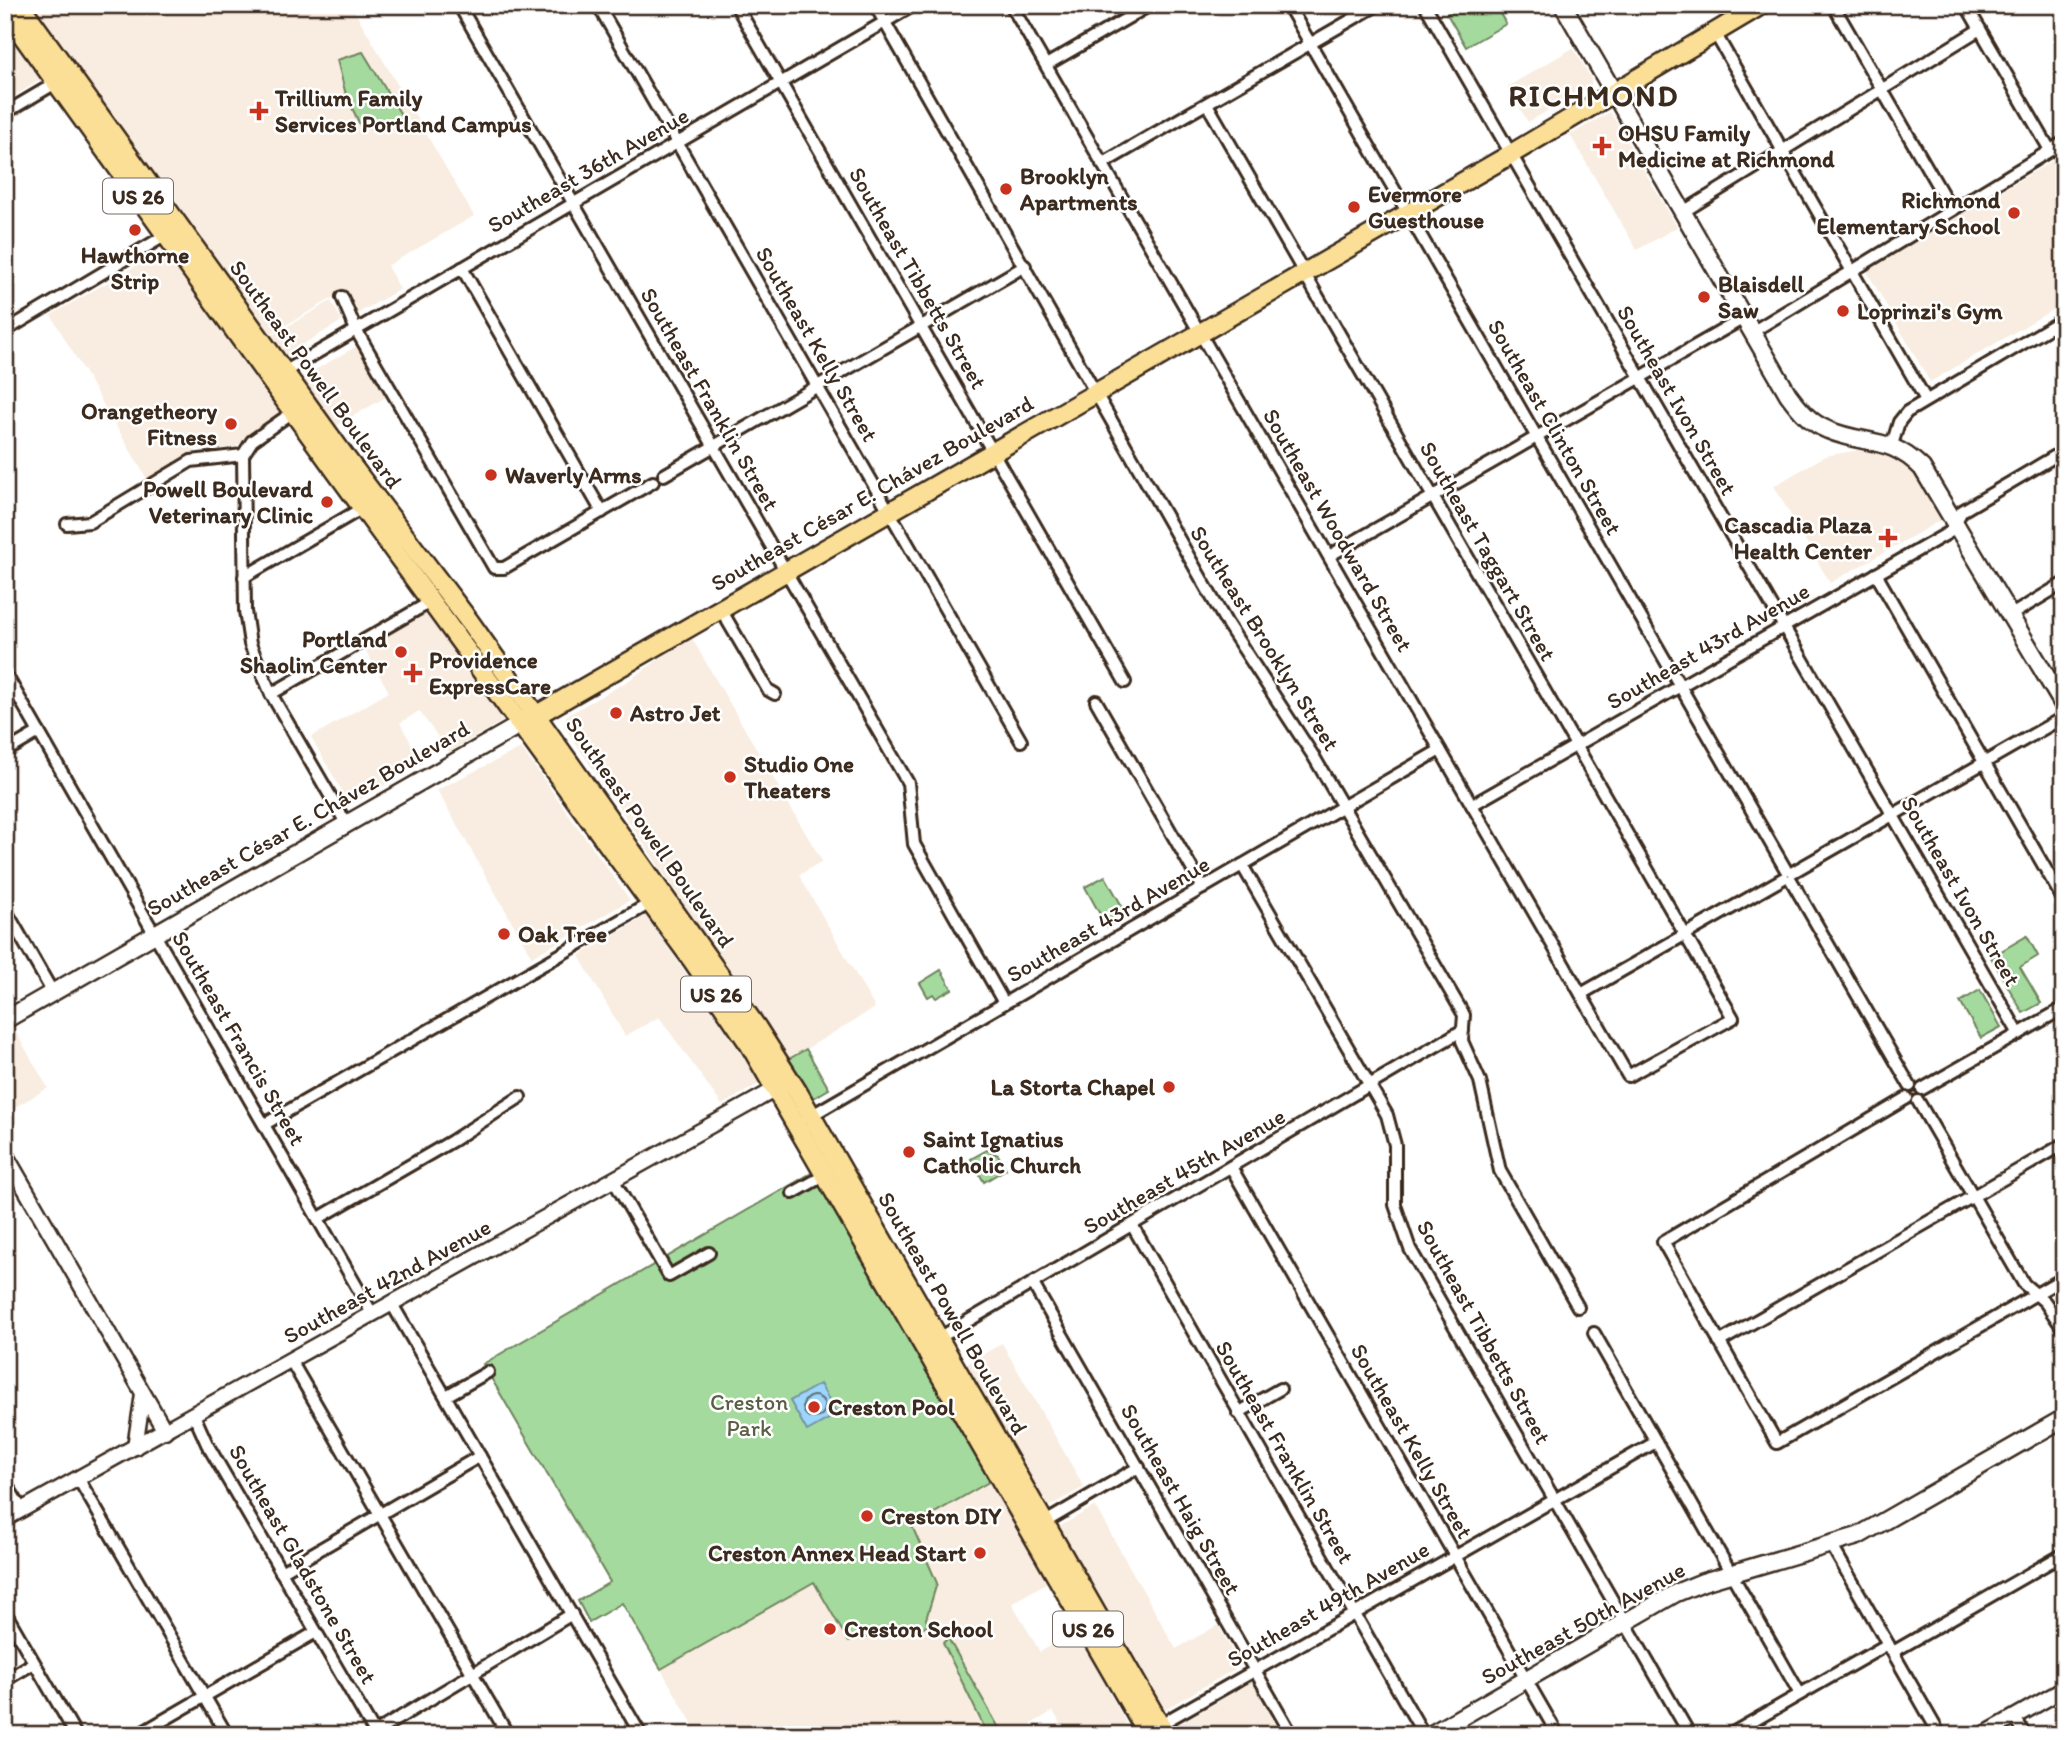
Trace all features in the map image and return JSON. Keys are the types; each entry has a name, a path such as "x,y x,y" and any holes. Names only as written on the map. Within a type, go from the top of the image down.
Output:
{"main road":[{"name":"Southeast Powell Boulevard","path":"20,5 63,78 172,230 314,414 432,601 520,724 658,898"},
{"path":"1563,5 1788,394 1815,423 1839,434 1892,445 1912,458 1926,473 2064,706"},
{"name":"Southeast César E. Chávez Boulevard","path":"5,1020 1200,333 1614,93 1760,5"},
{"name":"Southeast Powell Boulevard","path":"5,11 63,78"},
{"name":"Southeast Powell Boulevard","path":"172,230 293,412 369,504 447,590 537,715 784,1085 1038,1527 1149,1731"},
{"path":"257,361 284,372"},
{"path":"293,412 314,414"},
{"name":"Southeast 50th Avenue","path":"1430,1735 1692,1585 1832,1546 1858,1536 2064,1418"}],"street":[{"name":"Southeast Franklin Street","path":"459,5 908,783 914,844 1004,1003"},
{"name":"Southeast Kelly Street","path":"598,5 1021,741"},
{"name":"Southeast Tibbetts Street","path":"736,5 1125,682"},
{"name":"Southeast Brooklyn Street","path":"874,5 1226,622 1343,806 1464,1015 1462,1041 1484,1098 1500,1171 1578,1307"},
{"name":"Southeast 36th Avenue","path":"284,372 914,5"},
{"name":"Southeast Woodward Street","path":"1011,5 1629,1076"},
{"path":"1046,65 1150,5"},
{"name":"Southeast Clinton Street","path":"1288,5 1910,1086"},
{"path":"1102,164 1377,5"},
{"name":"Southeast Ivon Street","path":"1425,5 2019,1034"},
{"path":"1833,5 1951,209"},
{"path":"1966,5 2050,150"},
{"path":"1683,212 1980,29"},
{"path":"1715,33 1926,400"},
{"path":"5,113 63,78"},
{"name":"Southeast Taggart Street","path":"1207,104 1734,1018 1629,1076"},
{"path":"1329,556 1640,377 1853,271 2064,142"},
{"path":"5,331 172,230"},
{"path":"664,475 1025,266"},
{"path":"462,268 602,512"},
{"path":"342,297 356,330 491,565 497,569 653,482"},
{"path":"1892,445 1902,417 1926,400 2064,319"},
{"path":"293,412 252,441 243,455 244,577 250,644 271,694 346,823"},
{"name":"Southeast 43rd Avenue","path":"1472,805 1950,532 1962,511 2064,451"},
{"path":"67,524 90,522 191,461 243,455"},
{"path":"244,577 369,504"},
{"path":"1876,574 2064,901"},
{"path":"2011,615 2064,583"},
{"path":"271,694 432,601"},
{"path":"720,608 768,690 775,694"},
{"name":"Southeast Francis Street","path":"5,673 373,1315"},
{"path":"1096,701 1203,888"},
{"path":"1581,994 2064,717"},
{"path":"5,752 39,732"},
{"name":"Southeast 43rd Avenue","path":"804,1119 1440,750"},
{"name":"Southeast Tibbetts Street","path":"1242,865 1387,1115 1395,1145 1394,1193 1399,1225 1690,1735"},
{"path":"264,1124 658,898"},
{"path":"5,909 53,993"},
{"path":"1922,1089 2064,1008"},
{"name":"Southeast 45th Avenue","path":"932,1342 1463,1030"},
{"name":"Southeast 42nd Avenue","path":"5,1520 784,1085"},
{"path":"1922,1089 1916,1085 1910,1086 1905,1092 1913,1100 1973,1196 2024,1283 2048,1304 2064,1330"},
{"path":"1922,1089 1922,1096 1663,1242 1777,1443 2064,1278"},
{"path":"319,1218 452,1141 520,1097"},
{"path":"1719,1342 2064,1144"},
{"path":"5,1154 165,1431"},
{"name":"Southeast Kelly Street","path":"1231,1167 1558,1735"},
{"path":"793,1193 834,1170"},
{"path":"614,1181 669,1276 709,1253"},
{"name":"Southeast Franklin Street","path":"1132,1225 1424,1735"},
{"name":"Southeast Haig Street","path":"1033,1284 1292,1735"},
{"path":"393,1304 642,1735"},
{"path":"1594,1333 1800,1694"},
{"path":"291,1361 509,1735"},
{"path":"446,1396 488,1372"},
{"path":"1238,1413 1280,1389"},
{"path":"135,1447 143,1394"},
{"name":"Southeast Gladstone Street","path":"194,1415 207,1444 375,1734"},
{"name":"Southeast 49th Avenue","path":"1149,1731 1656,1442"},
{"path":"281,1572 480,1456"},
{"path":"1038,1527 1139,1467"},
{"path":"78,1478 227,1735"},
{"path":"5,1482 22,1510"},
{"path":"1832,1546 1940,1735"},
{"path":"1729,1735 1800,1694 2064,1554"},
{"path":"5,1612 76,1735"},
{"path":"375,1734 572,1614"},
{"path":"138,1735 316,1632"},
{"path":"5,1679 34,1662"},
{"path":"1983,1735 2064,1689"},
{"path":"2015,1717 2025,1735"}],"shaded area":[{"name":"Trillium Family Services Portland Campus","path":"29,5 351,5 474,216 387,266 400,289 357,314 343,292 267,336"},
{"path":"5,21 43,78 5,102"},
{"path":"1573,48 1591,78 1591,86 1528,122 1507,87"},
{"path":"1610,112 1677,227 1637,250 1570,135"},
{"name":"Richmond Elementary School","path":"2064,154 2064,303 1930,382 1866,270"},
{"path":"167,248 283,410 234,448 198,449 147,479 51,315"},
{"path":"331,301 342,321 285,355 271,336"},
{"path":"357,346 386,397 336,426 301,378"},
{"path":"1859,450 1890,456 1913,473 1941,520 1830,583 1774,486 1825,456"},
{"path":"428,611 506,719 449,752 419,711 400,723 422,763 350,805 311,737 389,692 364,648"},
{"path":"691,637 822,861 799,875 875,1008 789,1059 564,726 566,716 628,681"},
{"path":"521,748 630,900 532,957 437,790"},
{"path":"646,916 762,1082 722,1105 659,1017 625,1036 579,956"},
{"path":"14,1029 48,1088 5,1113 5,1034"},
{"path":"1002,1343 1084,1487 1050,1506 1045,1505 964,1366"},
{"name":"Creston School","path":"995,1479 1053,1579 1012,1603 1040,1652 1076,1631 1126,1723 1106,1735 1067,1735 1053,1711 1013,1735 1003,1735 948,1639 943,1644 988,1735 699,1735 661,1669"},
{"path":"1095,1506 1176,1649 1218,1625 1240,1666 1163,1710 1059,1527"},
{"path":"1252,1682 1282,1735 1176,1735 1172,1728"}],"green space":[{"path":"1462,5 1495,5 1506,24 1466,47 1447,14"},
{"path":"363,52 403,118 388,127 361,127 346,95 337,60"},
{"path":"1105,876 1127,915 1107,927 1085,887"},
{"path":"2027,936 2038,956 2020,967 2041,1003 2023,1013 1991,957"},
{"path":"941,970 952,989 936,998 933,994 928,997 920,983"},
{"path":"1980,990 2001,1027 1981,1038 1960,1002"},
{"path":"806,1049 829,1089 812,1099 789,1059"},
{"path":"987,1150 998,1155 1006,1169 984,1182 971,1159"},
{"name":"Creston Park","path":"813,1172 878,1277 994,1479 912,1526 937,1583 926,1619 928,1626 848,1641 814,1582 661,1669 622,1603 589,1622 578,1601 610,1582 483,1364"},
{"path":"948,1638 1003,1735 988,1735 943,1643"}],"water":[{"name":"Creston Pool","path":"820,1384 837,1414 807,1431 790,1401"}],"place":[{"name":"Trillium Family Services Portland Campus","path":"259,111"},
{"name":"OHSU Family Medicine at Richmond","path":"1602,146"},
{"name":"Brooklyn Apartments","path":"1006,189"},
{"name":"Evermore Guesthouse","path":"1354,207"},
{"name":"Richmond Elementary School","path":"2014,213"},
{"name":"Hawthorne Strip","path":"135,230"},
{"name":"Blaisdell Saw","path":"1704,297"},
{"name":"Loprinzi's Gym","path":"1843,311"},
{"name":"Orangetheory Fitness","path":"231,424"},
{"name":"Waverly Arms","path":"491,475"},
{"name":"Powell Boulevard Veterinary Clinic","path":"327,502"},
{"name":"Cascadia Plaza Health Center","path":"1888,538"},
{"name":"Portland Shaolin Center","path":"401,652"},
{"name":"Providence ExpressCare","path":"413,673"},
{"name":"Astro Jet","path":"616,713"},
{"name":"Studio One Theaters","path":"730,777"},
{"name":"Oak Tree","path":"504,934"},
{"name":"La Storta Chapel","path":"1169,1087"},
{"name":"Saint Ignatius Catholic Church","path":"909,1152"},
{"name":"Creston Pool","path":"814,1407"},
{"name":"Creston DIY","path":"867,1516"},
{"name":"Creston Annex Head Start","path":"980,1553"},
{"name":"Creston School","path":"830,1629"}],"district":[{"name":"RICHMOND","path":"1594,95"}]}
